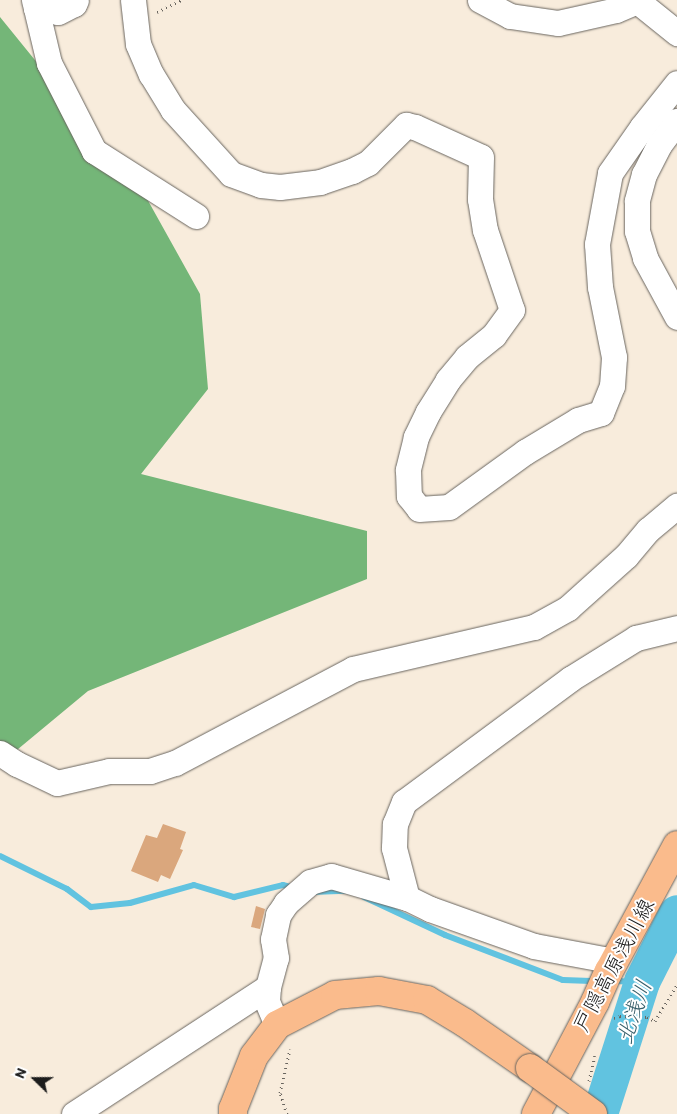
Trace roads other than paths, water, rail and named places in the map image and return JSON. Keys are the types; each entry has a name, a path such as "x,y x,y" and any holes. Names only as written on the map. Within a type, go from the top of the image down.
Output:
{"main road":[{"name":"戸隠高原浅川線","path":"536,1114 677,845"},
{"path":"234,1114 233,1109 254,1056 277,1025 335,995 379,991 427,1000 465,1023 593,1114"}],"street":[{"path":"35,4 58,12 74,4 76,0"},
{"path":"133,0 138,44 151,74 173,110 230,174 261,185 280,187 320,182 368,163 406,125 415,127 481,157 480,199 485,230 512,310 494,335 468,357 448,380 428,412 416,438 408,470 409,496 419,509 449,507 525,452 578,420 601,413 612,386 614,357 600,287 597,244 610,173 642,126 677,83"},
{"path":"480,0 510,16 558,23 616,10 637,0 677,33"},
{"path":"35,4 49,63 94,151 196,216"},
{"path":"677,121 659,145 644,174 637,201 637,231 645,258 677,316"},
{"path":"0,753 17,764 57,782 109,771 150,771 175,763 353,669 534,626 568,608 626,556 648,530 677,506"},
{"path":"407,898 394,848 395,824 404,802 485,740 570,680 636,638 677,628"},
{"path":"277,1025 267,1001 268,987 276,958 273,939 278,915 286,903 310,882 331,876 407,898 430,910 534,946 612,966"},
{"path":"74,1114 268,987"}],"waterway":[{"path":"0,856 67,889 91,907 130,903 194,885 234,897 283,885 294,888"},
{"path":"311,892 346,891"},
{"path":"364,897 445,935 563,980 598,981"},
{"name":"北浅川","path":"600,1114 642,982 677,913"},
{"path":"613,981 642,982"}]}
